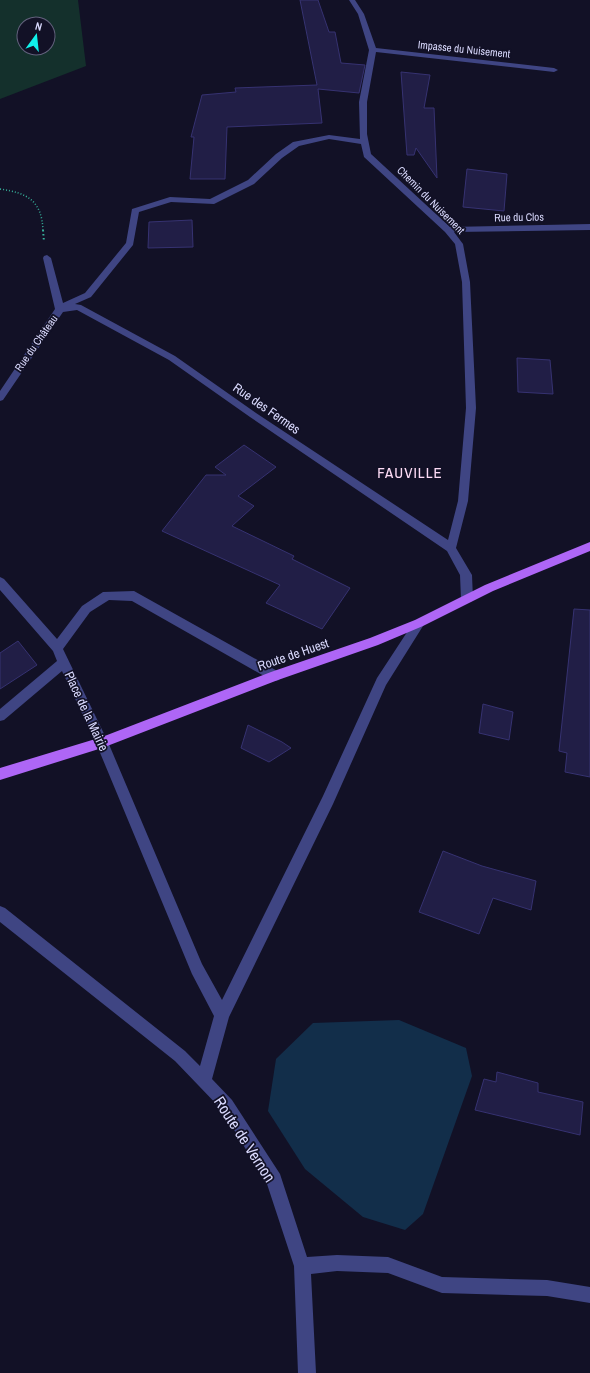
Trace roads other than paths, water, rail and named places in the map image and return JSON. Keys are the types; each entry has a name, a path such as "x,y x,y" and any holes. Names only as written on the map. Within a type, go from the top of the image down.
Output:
{"main road":[{"name":"Route de Huest","path":"0,774 102,742 276,676 374,642 419,623 467,599 590,546"}],"street":[{"name":"Chemin du Nuisement","path":"352,0 361,14 373,50 363,102 367,155 448,230 459,244 466,282 471,408 463,501 451,548"},
{"name":"Impasse du Nuisement","path":"373,50 554,70"},
{"name":"Rue du Château","path":"0,398 60,309 88,294 130,242 135,211 170,199 211,202 251,182 279,156 296,144 329,137 365,142"},
{"name":"Rue du Clos","path":"448,230 590,227"},
{"name":"Rue du Château","path":"47,258 60,309"},
{"name":"Rue des Fermes","path":"60,309 78,307 172,358 253,415 451,548"},
{"path":"451,548 466,575 467,599"},
{"path":"0,582 57,648 86,609 107,596 134,596 276,676"},
{"path":"204,1081 222,1015 328,800 381,682 419,623"},
{"name":"Place de la Mairie","path":"57,648 102,742 197,969 222,1015"},
{"path":"0,716 64,663"},
{"name":"Route de Vernon","path":"0,913 180,1056 227,1105 274,1180 302,1266 307,1373"},
{"path":"302,1266 337,1263 388,1265 442,1285 547,1288 590,1295"}],"water":[{"path":"399,1020 466,1048 472,1076 423,1214 405,1230 363,1217 305,1169 268,1111 276,1059 313,1023"}],"district":[{"name":"FAUVILLE","path":"410,473"}]}
